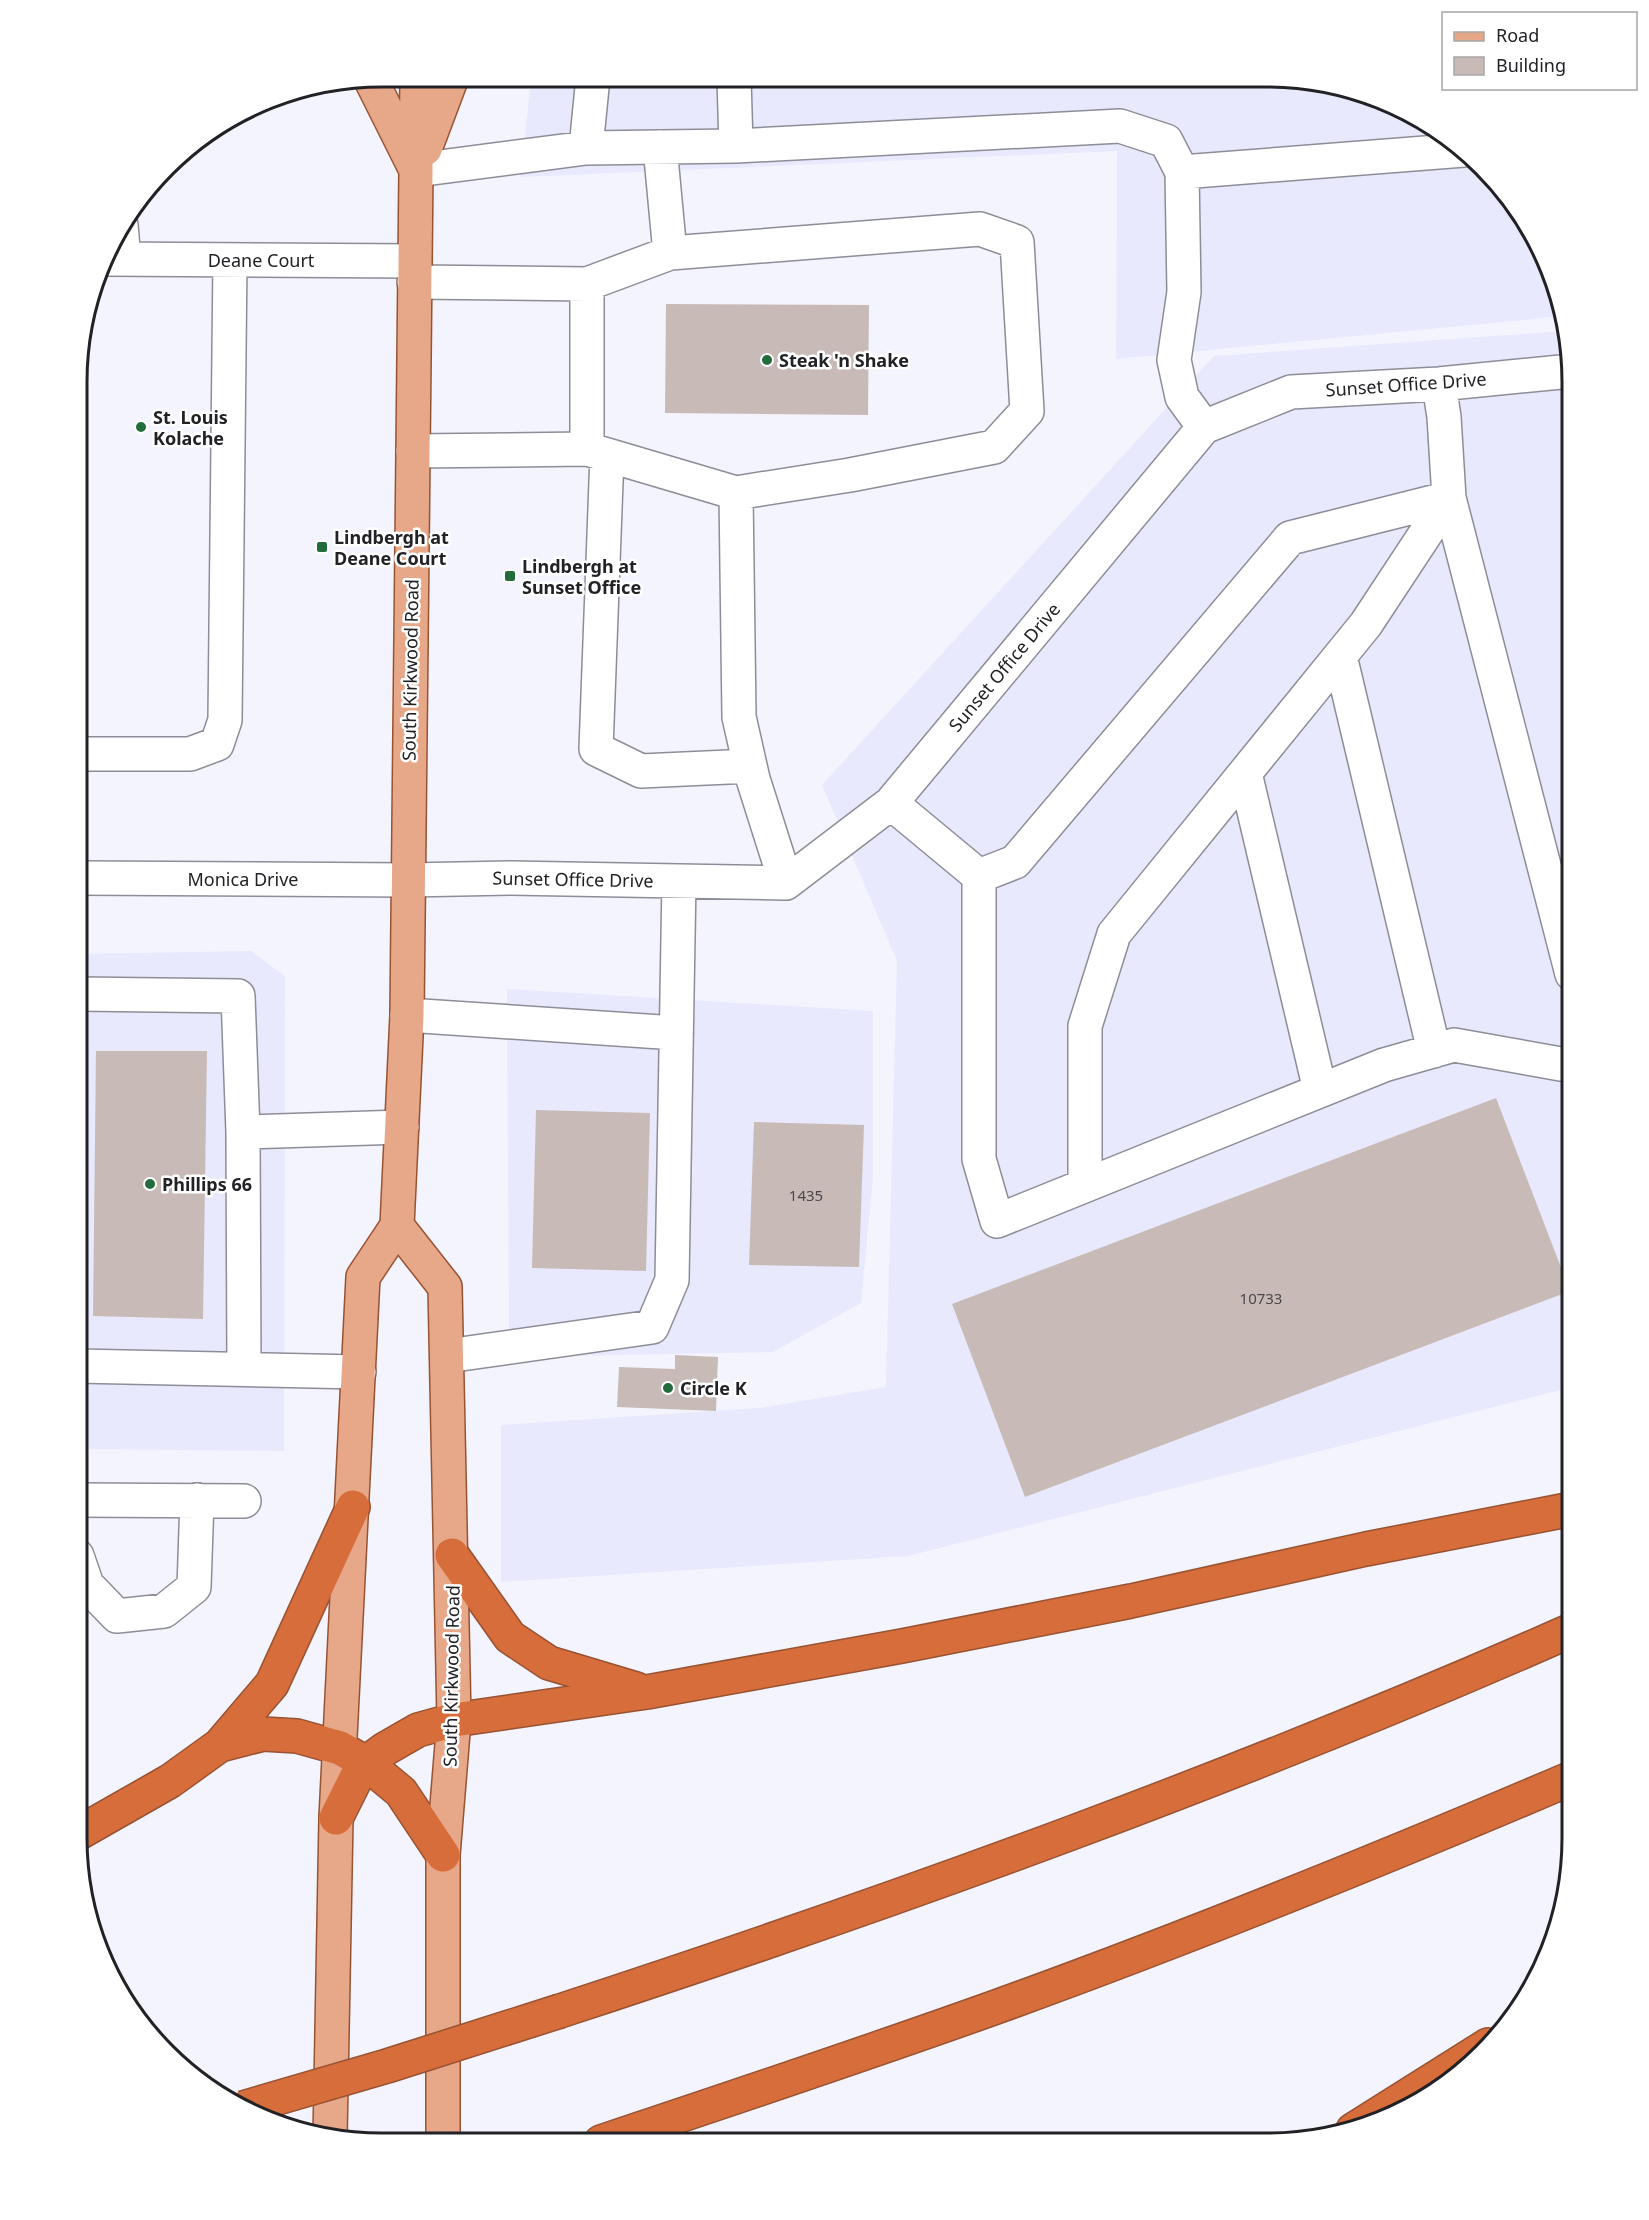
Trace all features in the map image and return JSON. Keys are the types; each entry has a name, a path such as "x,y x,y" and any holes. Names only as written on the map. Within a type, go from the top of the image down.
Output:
{"highway":[{"path":"87,1828 170,1781 220,1745 272,1684 353,1508"},
{"path":"353,1755 385,1749 418,1730 454,1720 647,1692 902,1646 1131,1601 1366,1549 1562,1511"},
{"path":"452,1555 510,1637 549,1663 647,1692"},
{"path":"255,2104 387,2066 560,2011 900,1895 1123,1813 1345,1726 1562,1634"},
{"path":"220,1745 263,1734 297,1736 353,1755 401,1792 442,1855"},
{"path":"628,2133 997,2006 1432,1838 1562,1782"},
{"path":"1393,2105 1454,2066"}],"main road":[{"path":"375,87 417,170"},
{"name":"South Kirkwood Road","path":"417,87 407,1015 397,1226 445,1287 454,1720 442,1855 443,2133"},
{"path":"417,170 448,87"},
{"path":"330,2128 336,1818 353,1755 353,1508 363,1277 397,1226"}],"street":[{"path":"586,148 592,87"},
{"path":"734,87 736,146"},
{"path":"417,170 586,148 736,146 1120,126 1166,141 1182,172 1184,292 1174,360 1182,398 1204,427"},
{"path":"660,147 670,253"},
{"path":"1182,172 1451,151"},
{"path":"412,451 597,452 736,493 850,475 994,447 1027,411 1017,242 980,229 670,253 587,284 597,452 596,748 641,771 750,766"},
{"name":"Deane Court","path":"116,259 230,260 587,284"},
{"path":"87,754 190,754 217,744 225,720 230,260"},
{"name":"Sunset Office Drive","path":"408,880 510,878 786,883 891,803 1204,427 1292,392 1439,384 1561,371"},
{"path":"1439,384 1444,417 1449,498 1562,935"},
{"path":"736,493 739,717 750,766 786,883"},
{"path":"1086,1185 1085,1026 1114,934 1366,624 1449,498"},
{"path":"979,876 1015,862 1290,538 1449,498"},
{"path":"1340,656 1434,1050"},
{"path":"1245,773 1320,1090"},
{"path":"891,803 979,876"},
{"path":"979,876 979,1159 997,1221 1320,1090 1384,1065 1434,1050 1455,1046 1562,1064"},
{"name":"Monica Drive","path":"87,878 408,880"},
{"path":"447,1356 652,1327 672,1280 679,881"},
{"path":"87,994 238,996 243,1132 244,1368"},
{"path":"407,1015 676,1033"},
{"path":"243,1132 402,1127"},
{"path":"87,1366 359,1372"},
{"path":"87,1500 244,1501"},
{"path":"87,1585 117,1616 164,1611 194,1587 198,1500"}],"shaded area":[{"path":"530,87 1267,87 1306,90 1343,97 1380,109 1431,137 1462,160 1489,187 1522,234 1540,269 1554,317 1116,359 1117,151 521,177"},
{"path":"1557,332 1562,382 1562,1390 908,1556 501,1582 501,1425 759,1408 886,1387 897,961 822,785 1214,356"},
{"path":"251,951 285,976 284,1451 87,1449 87,954"},
{"path":"507,989 873,1011 873,1177 861,1303 773,1352 509,1357"}],"building":[{"path":"666,304 869,305 868,415 665,413"},
{"name":"Phillips 66","path":"96,1051 207,1051 203,1319 93,1316"},
{"path":"1496,1098 1562,1270 1562,1294 1025,1497 952,1304"},
{"path":"536,1110 650,1113 646,1271 532,1268"},
{"path":"754,1122 864,1125 859,1267 749,1265"},
{"name":"Circle K","path":"675,1355 718,1357 716,1411 617,1407 619,1367 675,1369"}],"place":[{"name":"Steak 'n Shake","path":"767,360"},
{"name":"St. Louis Kolache","path":"141,427"},
{"name":"Lindbergh at Deane Court","path":"322,547"},
{"name":"Lindbergh at Sunset Office","path":"510,576"},
{"name":"Phillips 66","path":"150,1184"},
{"name":"Circle K","path":"668,1388"}]}
